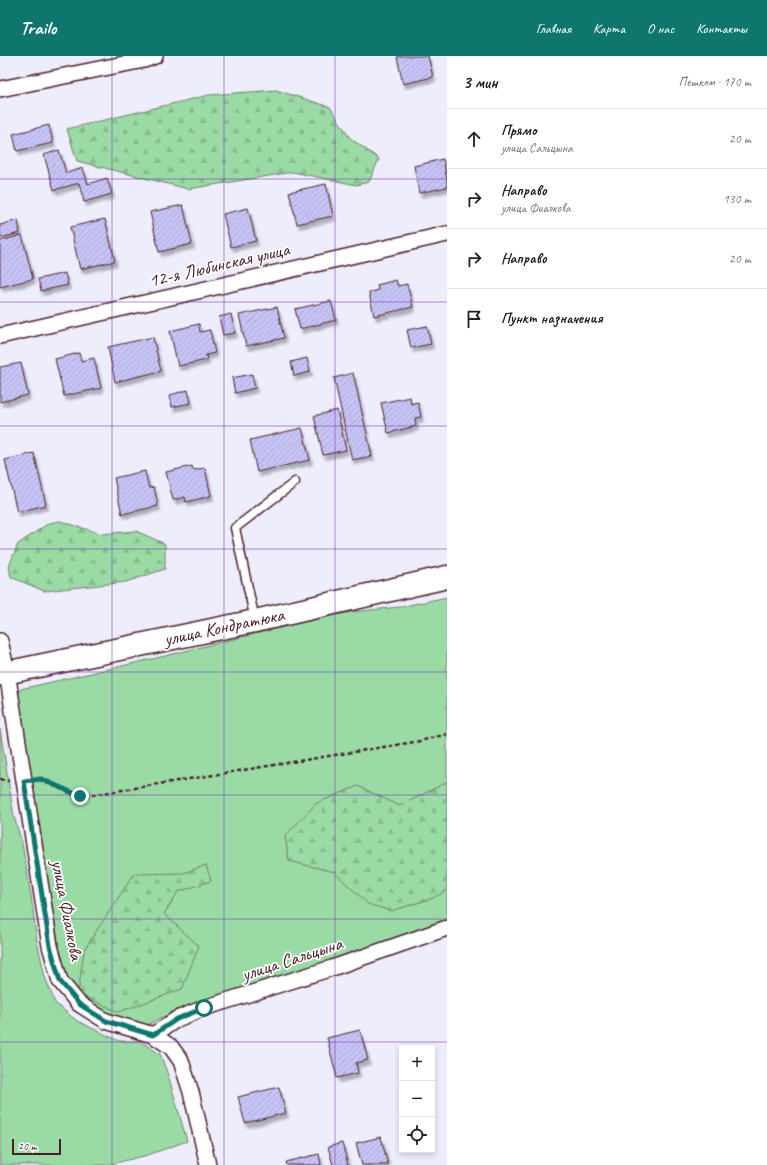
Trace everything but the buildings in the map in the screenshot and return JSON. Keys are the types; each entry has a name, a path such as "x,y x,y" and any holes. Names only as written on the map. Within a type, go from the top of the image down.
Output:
{"main road":[{"name":"улица Кондратюка","path":"4,673 255,621 447,578"}],"street":[{"path":"0,89 149,58"},
{"name":"12-я Любинская улица","path":"0,336 447,234"},
{"name":"улица Фиалкова","path":"0,641 4,673 24,781 50,946 60,981 79,1004 106,1021 153,1035 171,1047 181,1061 191,1092 208,1165"},
{"name":"улица Сальцына","path":"153,1035 177,1019 204,1008 332,968 447,928"}],"lane":[{"path":"255,621 235,528 295,482"}],"path":[{"path":"0,779 12,782 41,779 80,796 420,741 447,734"}],"green space":[{"path":"276,90 330,107 350,138 379,159 369,182 356,185 293,172 188,189 77,161 67,129 209,95"},
{"path":"60,521 102,534 136,531 165,544 165,569 126,582 44,591 11,577 9,566 18,544 49,523"},
{"path":"447,597 447,919 328,961 221,995 160,1018 144,1027 102,1013 80,1000 65,980 16,700 21,689 161,657 299,623 351,612 400,607"},
{"path":"0,729 14,817 22,843 37,941 45,977 55,1003 77,1021 119,1041 140,1041 160,1054 168,1075 187,1141 148,1155 107,1165 0,1165"},
{"path":"447,782 447,890 433,898 391,911 368,904 334,872 289,861 285,836 317,803 358,786 400,806"},
{"path":"206,865 211,881 178,892 164,914 199,946 182,989 119,1012 78,994 84,950 134,874 184,873"}],"route":[{"path":"80,796 41,779 24,781 50,946 60,981 79,1004 106,1021 153,1035 177,1019 204,1008"}]}
